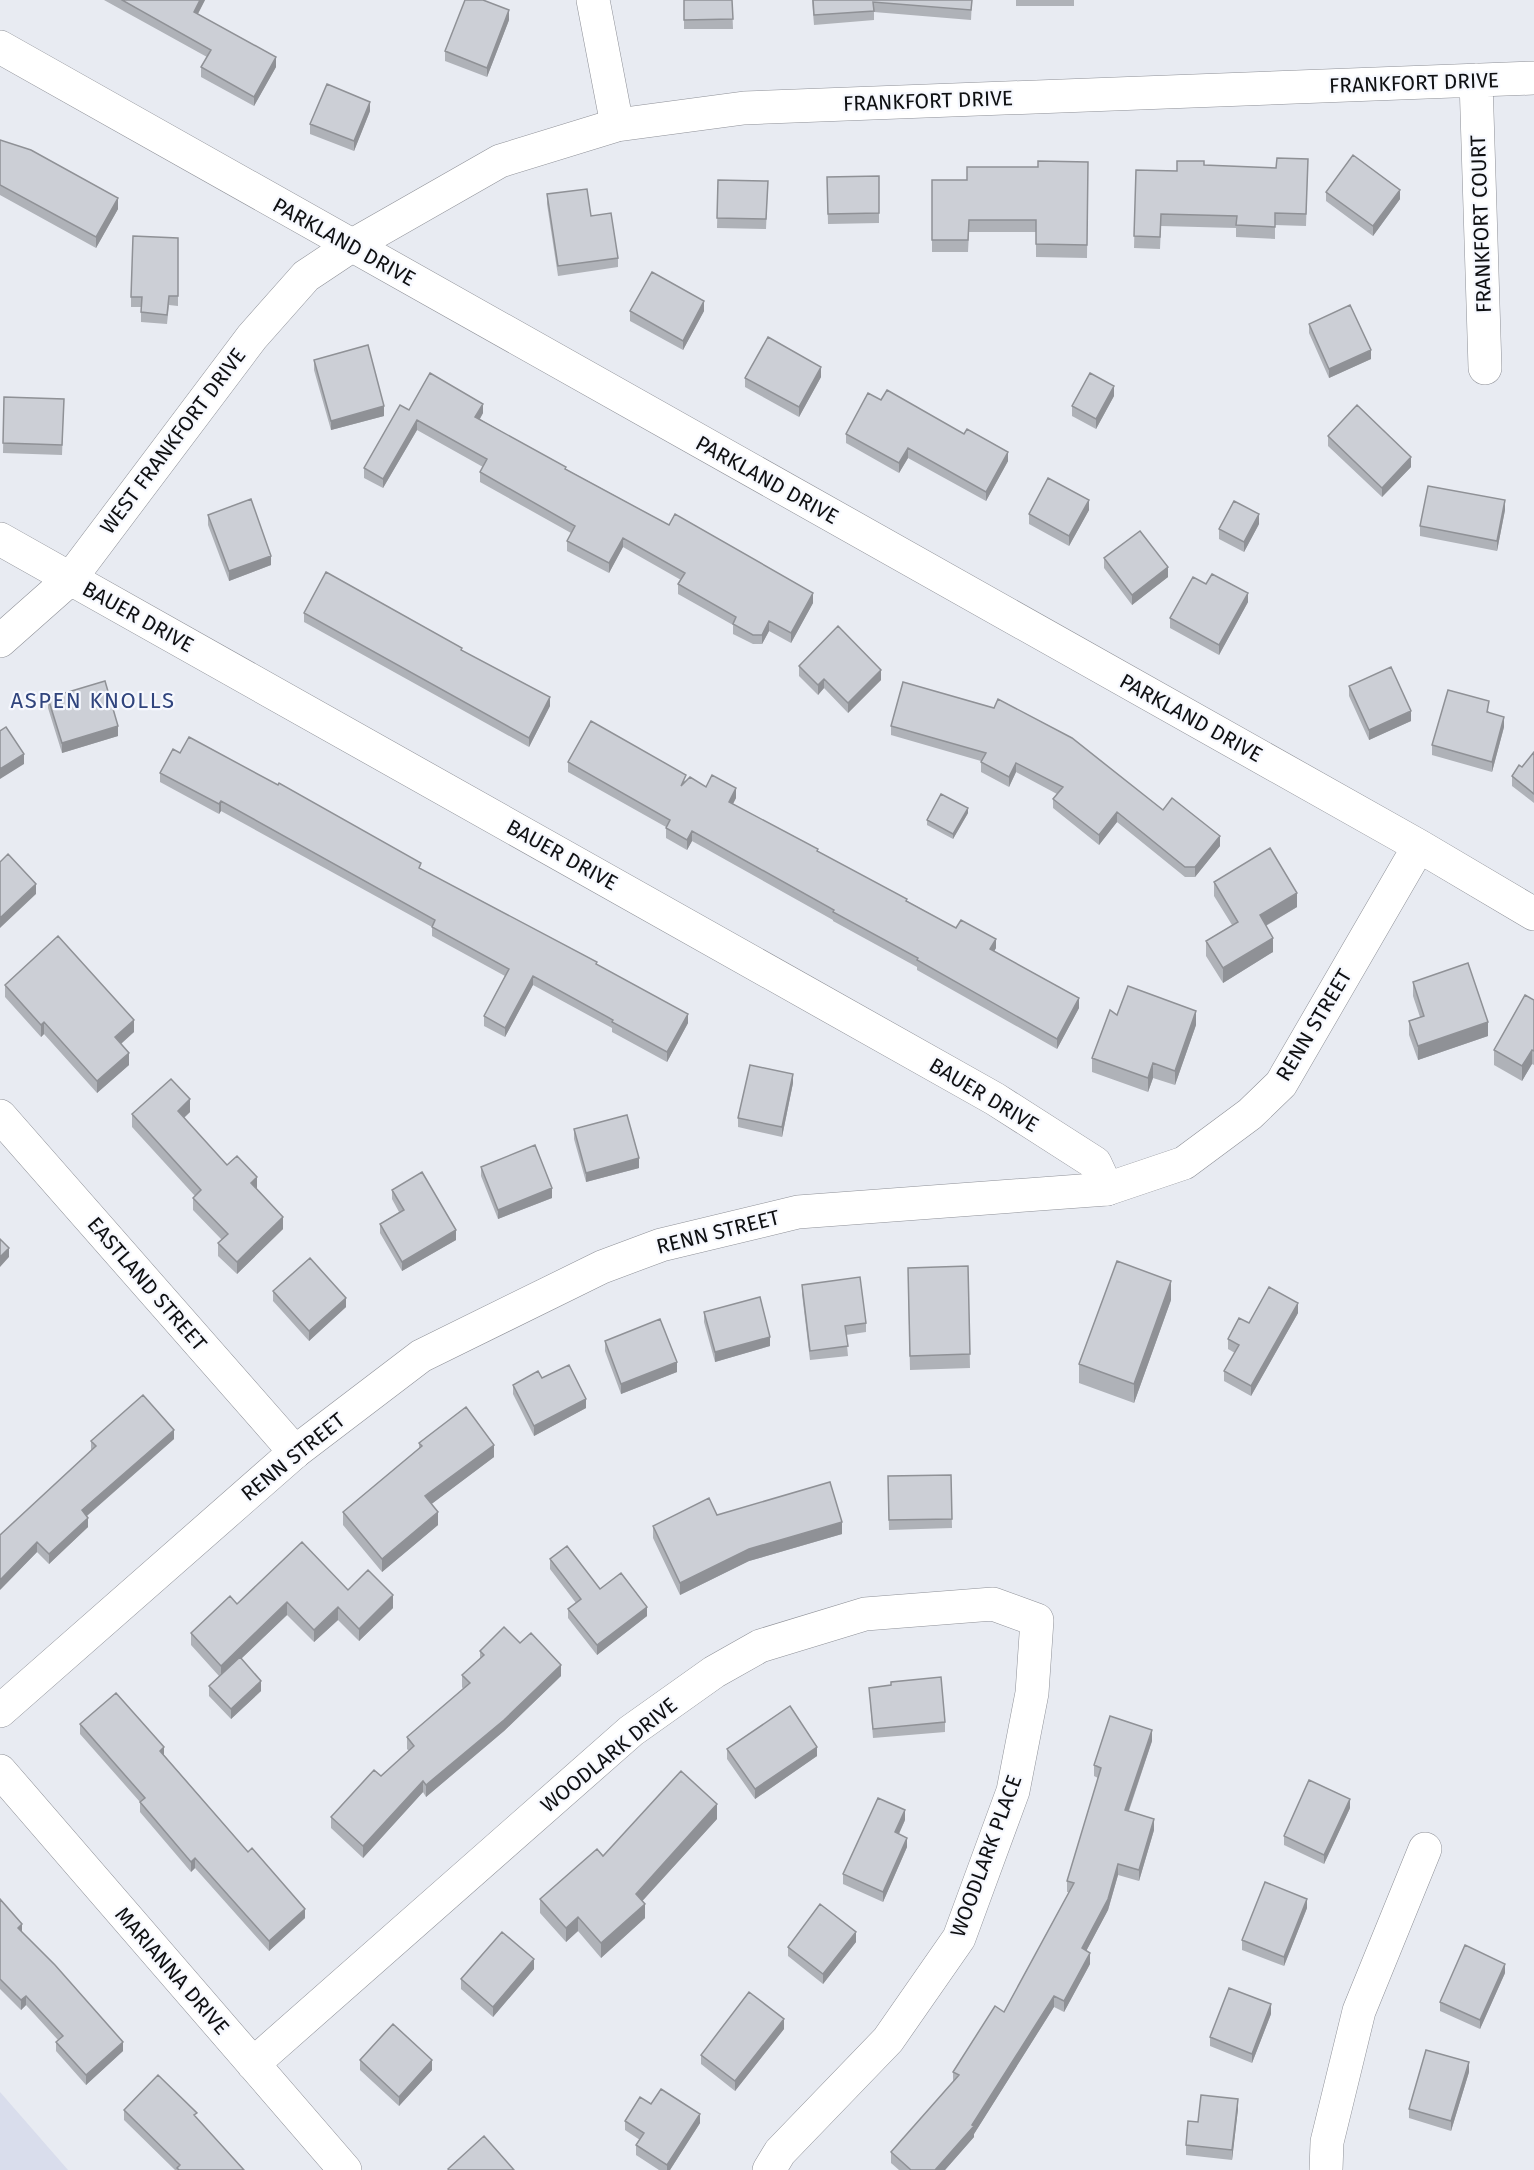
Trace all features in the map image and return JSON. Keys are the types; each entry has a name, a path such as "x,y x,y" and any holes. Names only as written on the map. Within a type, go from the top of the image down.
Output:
{"street":[{"path":"593,0 617,125"},
{"name":"PARKLAND DRIVE","path":"0,48 1419,846 1534,914"},
{"name":"FRANKFORT DRIVE","path":"351,246 500,161 617,125 744,108 1534,78"},
{"name":"FRANKFORT COURT","path":"1476,80 1485,368"},
{"name":"WEST FRANKFORT DRIVE","path":"0,641 70,579 252,337 306,276 351,246"},
{"name":"BAUER DRIVE","path":"0,539 995,1099 1095,1163 1107,1190"},
{"name":"RENN STREET","path":"0,1711 295,1452 422,1356 602,1267 661,1245 798,1212 1107,1190 1184,1163 1250,1114 1281,1084 1419,846"},
{"name":"EASTLAND STREET","path":"0,1116 295,1452"},
{"name":"WOODLARK DRIVE","path":"253,2064 630,1731 714,1672 760,1646 865,1614 993,1604 1037,1620"},
{"name":"WOODLARK PLACE","path":"769,2170 780,2152 888,2040 959,1938 1013,1791 1032,1693 1037,1620"},
{"name":"MARIANNA DRIVE","path":"0,1771 345,2170"},
{"path":"1326,2170 1327,2142 1359,2011 1425,1849"}],"shaded area":[{"path":"0,2092 68,2170 0,2170"}],"building":[{"path":"122,0 200,0 194,12 276,57 254,97 201,67 211,50"},
{"path":"465,0 483,0 509,10 487,68 445,51"},
{"path":"684,0 732,0 733,19 684,20"},
{"path":"813,0 972,0 971,10 873,2 874,11 814,15"},
{"path":"327,84 370,102 354,141 310,124"},
{"path":"0,140 31,150 118,198 96,237 0,185"},
{"path":"1353,155 1400,190 1373,226 1326,192"},
{"path":"1277,158 1308,159 1306,214 1275,213 1275,227 1236,225 1237,216 1161,214 1160,237 1134,236 1136,170 1177,171 1177,161 1204,161 1204,165 1276,168"},
{"path":"1038,161 1088,162 1087,245 1036,244 1036,220 969,220 968,240 932,240 932,180 967,180 967,167 1038,167"},
{"path":"879,176 879,213 828,214 827,177"},
{"path":"718,180 768,181 766,219 717,218"},
{"path":"587,189 591,216 611,213 618,258 558,266 547,194"},
{"path":"133,236 178,238 178,296 169,296 167,315 141,312 142,297 131,297"},
{"path":"652,272 704,301 683,341 630,311"},
{"path":"1350,305 1371,350 1329,369 1309,324"},
{"path":"768,337 821,367 799,407 745,378"},
{"path":"368,345 384,406 331,421 314,360"},
{"path":"430,373 483,404 475,417 566,467 565,469 669,525 675,514 813,593 791,633 769,621 762,635 753,635 733,624 736,617 678,584 685,573 623,538 609,563 567,541 575,526 480,472 487,459 417,420 383,479 364,468 400,405 409,410"},
{"path":"1090,373 1114,386 1096,419 1072,406"},
{"path":"887,390 964,434 967,429 1008,452 986,492 908,448 899,463 846,434 868,393 881,400"},
{"path":"4,397 64,399 62,445 3,443"},
{"path":"1357,405 1411,457 1382,488 1328,436"},
{"path":"1048,478 1089,500 1069,536 1029,514"},
{"path":"1428,486 1505,500 1497,541 1420,526"},
{"path":"251,499 271,556 229,571 208,515"},
{"path":"1234,501 1259,514 1244,542 1219,529"},
{"path":"1140,531 1168,567 1132,595 1104,558"},
{"path":"326,572 462,648 461,650 550,697 529,738 304,613"},
{"path":"1212,574 1248,593 1219,645 1170,618 1193,577 1206,584"},
{"path":"838,626 881,670 848,703 824,679 818,685 799,666"},
{"path":"1391,667 1411,711 1369,730 1349,686"},
{"path":"105,681 118,726 62,743 48,698"},
{"path":"903,682 994,708 998,699 1072,738 1163,810 1172,798 1220,836 1195,867 1185,867 1117,812 1099,835 1053,799 1063,787 1016,763 1009,777 981,762 986,753 891,726"},
{"path":"1448,690 1489,701 1487,712 1504,717 1492,762 1432,745"},
{"path":"591,721 686,775 681,786 690,777 706,787 712,775 736,788 729,802 818,849 817,851 956,928 961,920 996,939 990,949 1079,998 1057,1039 692,831 687,840 666,828 670,820 568,762"},
{"path":"6,727 24,754 0,769 0,731"},
{"path":"189,737 278,785 279,783 421,863 419,868 597,962 596,964 688,1014 667,1052 533,976 505,1028 484,1016 509,969 432,927 435,920 221,801 219,804 160,773 173,749 180,753"},
{"path":"1534,752 1534,794 1512,776 1519,765 1522,767"},
{"path":"941,794 968,808 953,834 927,820"},
{"path":"1270,848 1297,893 1260,915 1273,938 1223,968 1206,941 1238,922 1214,882"},
{"path":"8,854 36,884 0,918 0,862"},
{"path":"58,936 134,1020 115,1037 129,1053 97,1081 44,1022 41,1025 5,985"},
{"path":"1468,963 1488,1022 1418,1046 1409,1021 1424,1016 1413,982"},
{"path":"1128,986 1196,1011 1175,1071 1153,1063 1148,1078 1092,1058 1110,1010 1117,1015"},
{"path":"1525,995 1534,1000 1534,1051 1532,1050 1522,1066 1494,1050"},
{"path":"750,1065 793,1074 782,1127 738,1118"},
{"path":"171,1079 190,1099 178,1111 227,1165 237,1156 257,1177 251,1183 283,1217 237,1262 218,1243 228,1234 193,1198 201,1190 132,1114"},
{"path":"627,1115 639,1158 586,1173 574,1129"},
{"path":"535,1145 552,1188 498,1210 481,1167"},
{"path":"422,1172 456,1230 402,1262 380,1224 404,1210 392,1190"},
{"path":"0,1239 9,1248 0,1257"},
{"path":"310,1258 346,1298 309,1331 273,1291"},
{"path":"1117,1261 1171,1281 1134,1384 1079,1364"},
{"path":"968,1266 970,1354 910,1356 908,1268"},
{"path":"860,1277 866,1323 845,1326 848,1346 810,1351 802,1285"},
{"path":"1269,1287 1298,1303 1251,1386 1224,1371 1239,1345 1228,1339 1239,1318 1249,1323"},
{"path":"760,1297 770,1337 715,1352 704,1312"},
{"path":"660,1319 677,1362 621,1384 605,1341"},
{"path":"569,1365 586,1399 534,1426 513,1385 538,1371 542,1378"},
{"path":"143,1395 174,1430 82,1510 88,1518 49,1554 37,1542 0,1580 0,1535 96,1446 91,1441"},
{"path":"466,1407 494,1445 425,1496 438,1512 382,1559 343,1512 422,1446 419,1443"},
{"path":"951,1475 952,1519 889,1520 888,1476"},
{"path":"830,1482 842,1522 749,1549 680,1583 653,1526 709,1498 717,1515"},
{"path":"302,1542 348,1590 368,1570 393,1595 359,1629 338,1607 314,1630 287,1602 221,1666 191,1633 230,1596 237,1604"},
{"path":"567,1546 600,1589 621,1573 647,1607 597,1645 568,1609 581,1599 550,1559"},
{"path":"504,1627 520,1643 531,1633 561,1665 504,1720 426,1785 423,1781 363,1846 331,1817 374,1770 381,1776 414,1746 407,1737 470,1683 462,1675 484,1655 480,1651"},
{"path":"240,1657 261,1681 231,1709 209,1686"},
{"path":"941,1677 945,1722 873,1729 869,1688 891,1685 891,1682"},
{"path":"116,1693 164,1747 160,1751 248,1852 252,1848 305,1909 269,1941 195,1858 191,1862 140,1802 145,1798 80,1724"},
{"path":"790,1706 817,1747 755,1789 727,1749"},
{"path":"1110,1716 1152,1730 1125,1810 1154,1819 1139,1870 1118,1864 1108,1899 1082,1948 1090,1953 1064,2001 1054,1996 972,2125 974,2126 935,2170 911,2170 891,2152 959,2075 953,2072 995,2006 1004,2012 1074,1883 1067,1881 1101,1768 1094,1765"},
{"path":"681,1771 717,1804 636,1894 645,1904 601,1943 578,1917 566,1928 540,1899 597,1849 603,1856"},
{"path":"1309,1780 1350,1799 1324,1855 1284,1836"},
{"path":"878,1798 905,1810 895,1832 907,1838 883,1892 843,1874"},
{"path":"1265,1882 1307,1899 1284,1957 1242,1940"},
{"path":"0,1899 22,1924 18,1928 55,1965 123,2042 86,2075 56,2042 63,2036 26,1996 21,2000 0,1979"},
{"path":"820,1904 856,1932 823,1974 788,1947"},
{"path":"502,1932 534,1959 493,2007 461,1979"},
{"path":"1465,1945 1505,1964 1480,2020 1440,2002"},
{"path":"1229,1988 1271,2004 1252,2054 1210,2037"},
{"path":"749,1992 784,2019 735,2081 701,2055"},
{"path":"393,2024 432,2060 399,2097 360,2060"},
{"path":"1426,2050 1469,2062 1451,2121 1409,2109"},
{"path":"158,2075 197,2113 194,2115 244,2170 179,2170 177,2168 180,2165 124,2110"},
{"path":"661,2089 700,2114 667,2165 636,2145 644,2133 625,2121 640,2097 651,2104"},
{"path":"1201,2095 1238,2099 1232,2150 1186,2145 1188,2121 1198,2122"},
{"path":"484,2136 514,2170 448,2169"}],"district":[{"name":"ASPEN KNOLLS","path":"93,700"}]}
